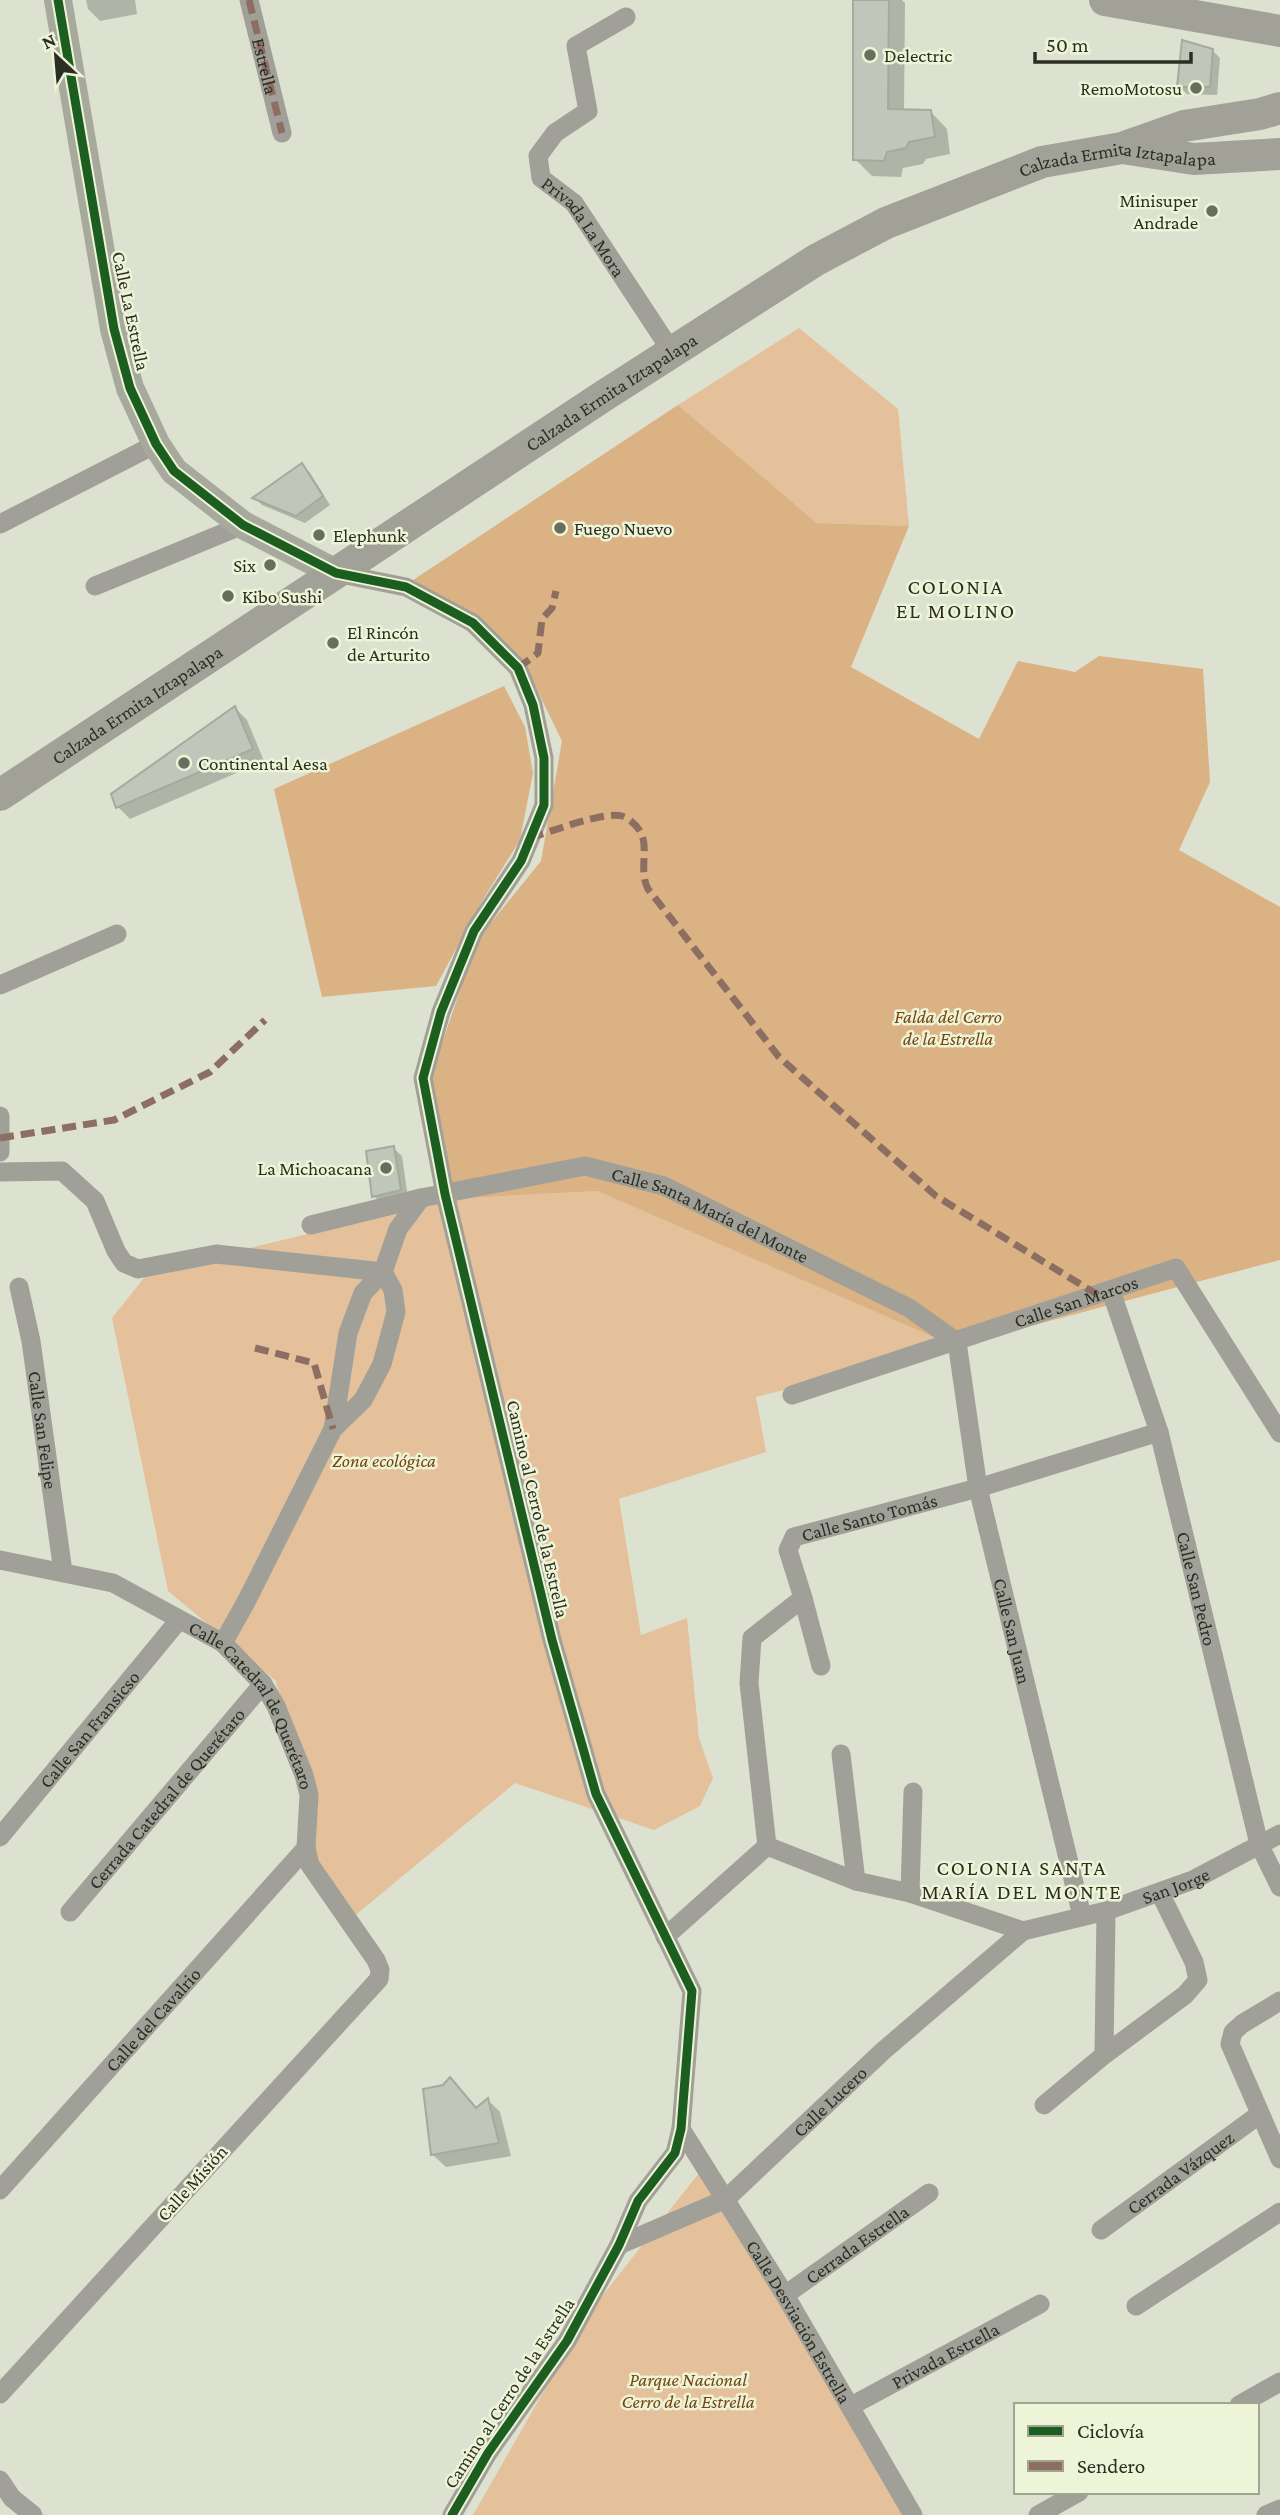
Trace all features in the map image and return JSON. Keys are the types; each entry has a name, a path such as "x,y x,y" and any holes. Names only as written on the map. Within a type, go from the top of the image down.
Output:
{"main road":[{"path":"1105,0 1280,31"},
{"path":"1122,148 1184,126 1260,114 1280,108"},
{"name":"Calzada Ermita Iztapalapa","path":"0,795 672,352 816,260 886,223 1042,162 1122,148 1194,159 1280,154"}],"street":[{"name":"Calle La Estrella","path":"58,0 114,328 130,388 156,444 174,471 243,525 336,573"},
{"name":"Estrella","path":"249,0 282,133"},
{"name":"Privada La Mora","path":"626,17 576,46 588,111 555,133 538,156 541,178 574,203 672,352"},
{"path":"0,524 156,444"},
{"path":"95,586 243,525"},
{"name":"Camino al Cerro de la Estrella","path":"336,573 406,587 473,623 518,668 533,705 544,758 544,805 521,861 474,931 441,1012 423,1079 444,1194 552,1640 596,1794 692,1990 681,2129 675,2153 638,2201 619,2245 567,2341 488,2453 452,2515"},
{"path":"0,985 117,934"},
{"path":"0,1116 0,1152"},
{"name":"Calle Santa María del Monte","path":"311,1225 421,1198 585,1166 664,1186 909,1308 957,1342"},
{"path":"2,1175 62,1171 95,1200 116,1251 124,1263 138,1269 216,1254 383,1272"},
{"path":"333,1429 348,1334 363,1293 383,1272 398,1229 421,1198"},
{"name":"Calle San Marcos","path":"792,1395 1176,1268 1273,1409 1280,1433"},
{"path":"223,1643 333,1429 363,1400 382,1364 396,1312 393,1290 383,1272"},
{"name":"Calle San Felipe","path":"19,1287 31,1340 63,1572"},
{"name":"Calle San Pedro","path":"1111,1291 1159,1432 1259,1844 1280,1887"},
{"name":"Calle San Juan","path":"957,1342 978,1488 1082,1916"},
{"name":"Calle Santo Tomás","path":"803,1598 788,1550 793,1537 978,1488 1159,1432"},
{"name":"Calle Catedral de Querétaro","path":"2,1564 63,1572 113,1583 223,1643 263,1684 276,1706 304,1775 309,1796 306,1848 310,1865 376,1960 380,1970"},
{"path":"767,1846 748,1682 752,1638 803,1598 821,1666"},
{"name":"Calle San Fransicso","path":"0,1837 179,1620"},
{"name":"Cerrada Catedral de Querétaro","path":"70,1912 263,1684"},
{"path":"841,1754 856,1881"},
{"path":"910,1893 913,1792"},
{"name":"San Jorge","path":"1024,1931 1106,1911 1160,1893 1193,1880 1280,1834"},
{"path":"665,1937 767,1846"},
{"path":"767,1846 856,1881 910,1893 1024,1931"},
{"name":"Calle del Cavalrio","path":"0,2190 306,1848"},
{"path":"1044,2105 1104,2054 1185,1996 1198,1980 1194,1962 1160,1893"},
{"path":"1104,2054 1106,1911"},
{"name":"Calle Lucero","path":"619,2245 726,2199 883,2051 1024,1931"},
{"name":"Calle Misión","path":"0,2394 379,1979 380,1970"},
{"path":"1280,2001 1242,2024 1233,2032 1230,2044 1280,2159"},
{"name":"Cerrada Vázquez","path":"1101,2230 1260,2114"},
{"name":"Calle Desviación Estrella","path":"681,2129 785,2295 913,2515"},
{"name":"Cerrada Estrella","path":"785,2295 929,2193"},
{"path":"1136,2306 1280,2212"},
{"name":"Privada Estrella","path":"851,2406 1040,2304"},
{"path":"1243,2403 1280,2382"},
{"path":"0,2480 6,2502 33,2515"},
{"path":"1038,2515 1075,2494"},
{"path":"1266,2515 1280,2509"}],"green space":[{"path":"799,328 898,409 909,526 817,523 678,405"},
{"name":"Falda del Cerro de la Estrella","path":"678,405 817,523 909,526 851,667 979,739 1018,661 1075,672 1099,656 1203,669 1210,782 1179,850 1280,907 1280,1260 954,1346 597,1191 450,1199 426,1091 477,940 541,861 562,741 523,661 404,586"},
{"path":"504,686 525,727 533,773 520,840 482,901 436,986 322,997 274,789"},
{"name":"Zona ecológica","path":"597,1191 954,1346 756,1397 766,1452 619,1499 641,1635 687,1618 699,1738 713,1778 700,1806 654,1830 515,1783 352,1918 318,1865 276,1681 168,1591 112,1318 148,1273 450,1199"},
{"name":"Parque Nacional Cerro de la Estrella","path":"699,2173 912,2515 473,2515 588,2314"}],"building":[{"name":"Delectric","path":"853,0 889,0 888,109 931,110 935,137 909,142 906,148 887,152 884,161 853,160"},
{"path":"1182,40 1213,49 1210,87 1177,87"},
{"path":"302,463 323,496 296,516 252,498"},
{"path":"235,706 253,749 116,808 111,794"},
{"name":"La Michoacana","path":"394,1146 401,1190 372,1197 366,1151"},
{"path":"450,2077 476,2108 488,2098 499,2143 431,2155 423,2089 443,2085"}],"marked path":[{"path":"249,0 282,133"},
{"path":"518,668 538,653 542,619 552,608 556,591"},
{"path":"530,838 603,816 622,816 631,821 641,832 644,841 644,876 648,889 779,1057 936,1196 1098,1295"},
{"path":"0,1138 114,1120 210,1072 265,1020"},
{"path":"255,1348 314,1363 333,1429"}],"cycle path":[{"path":"58,0 114,329 130,388 156,444 174,471 243,525 336,573 406,587 473,623 518,668 533,705 544,758 544,805 521,861 474,931 441,1012 423,1078 445,1194 552,1640 596,1794 692,1991 681,2129 675,2153 638,2201 619,2245 567,2341 488,2453 452,2515"}],"place":[{"name":"Delectric","path":"870,55"},
{"name":"RemoMotosu","path":"1196,88"},
{"name":"Minisuper Andrade","path":"1212,211"},
{"name":"Fuego Nuevo","path":"560,528"},
{"name":"Elephunk","path":"319,535"},
{"name":"Six","path":"270,565"},
{"name":"Kibo Sushi","path":"228,596"},
{"name":"El Rincón de Arturito","path":"333,643"},
{"name":"Continental Aesa","path":"184,763"},
{"name":"La Michoacana","path":"386,1168"}],"district":[{"name":"COLONIA EL MOLINO","path":"956,599"},
{"name":"COLONIA SANTA MARÍA DEL MONTE","path":"1022,1880"}]}
